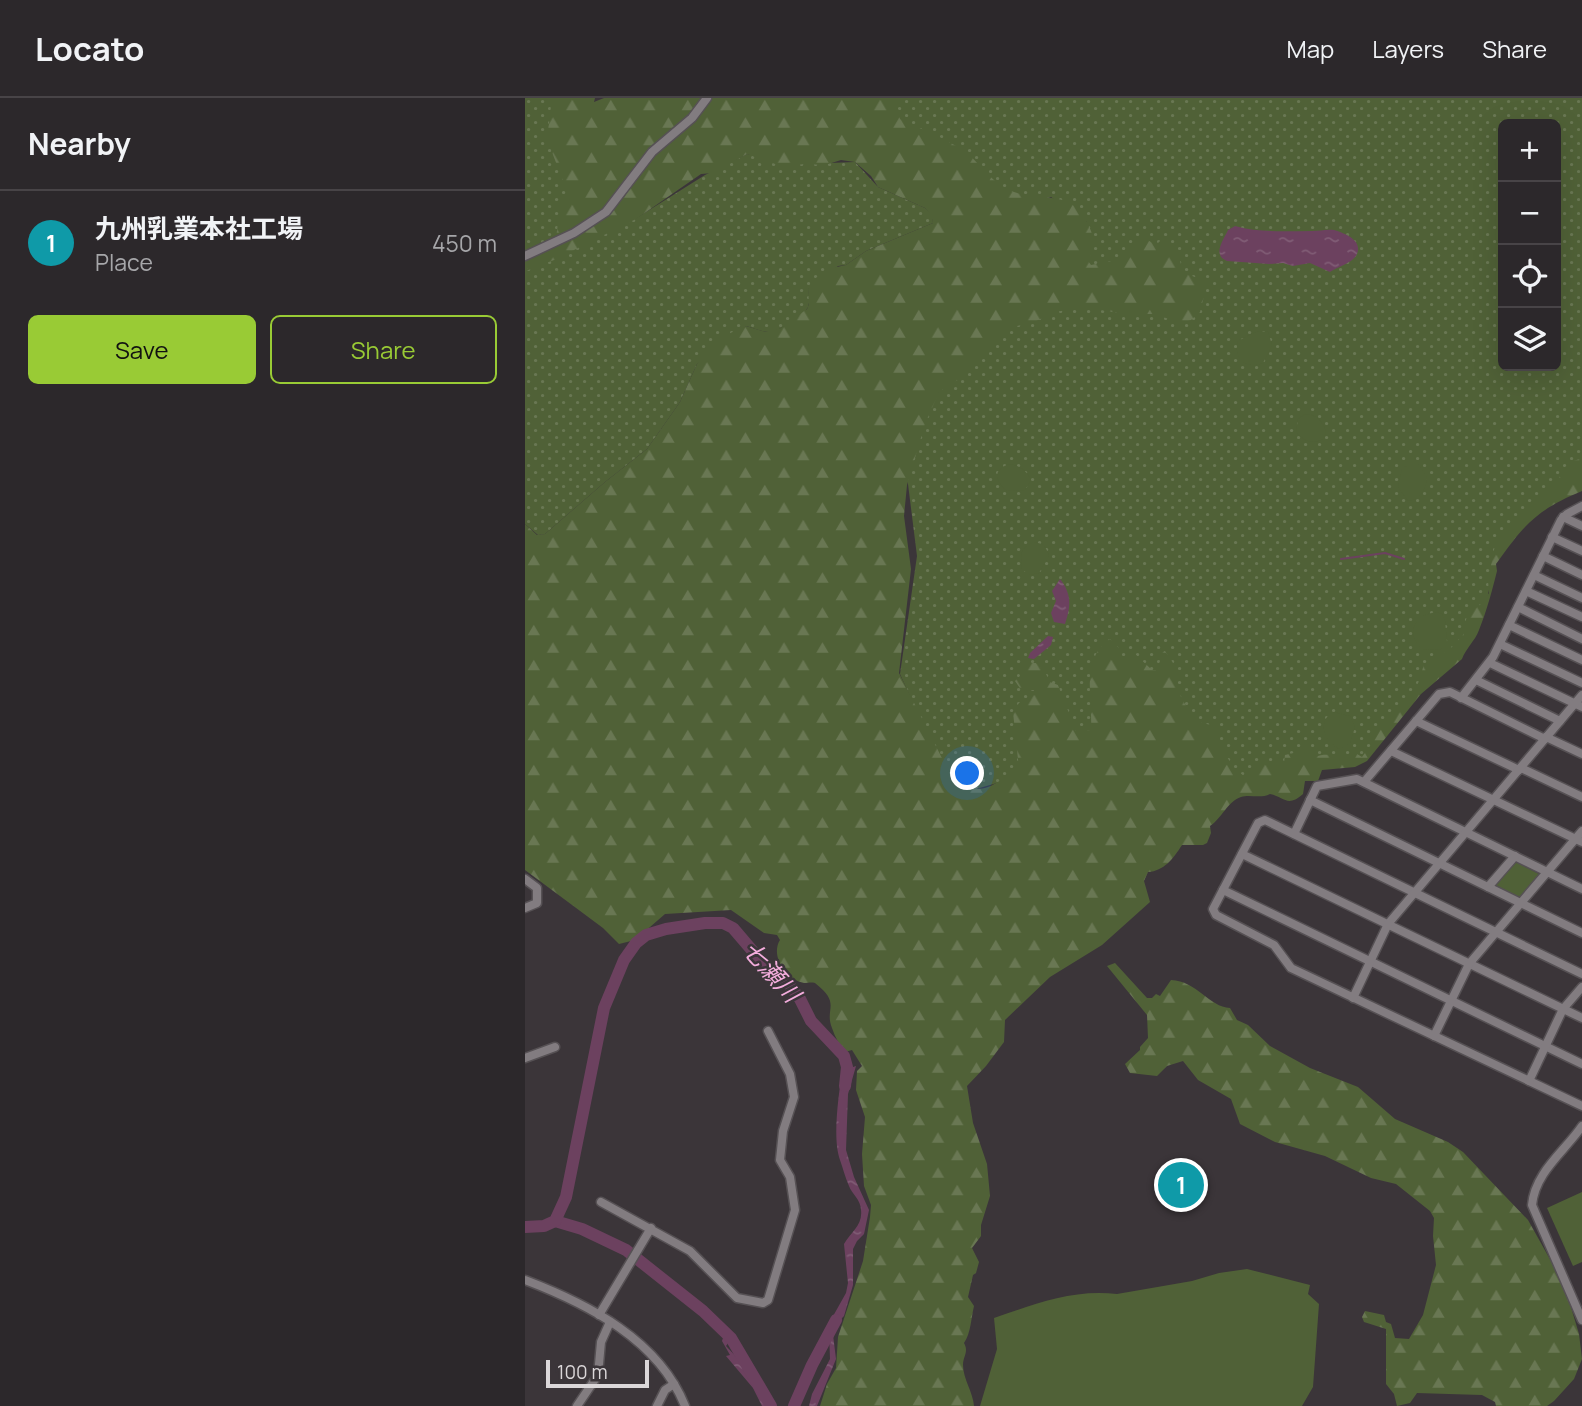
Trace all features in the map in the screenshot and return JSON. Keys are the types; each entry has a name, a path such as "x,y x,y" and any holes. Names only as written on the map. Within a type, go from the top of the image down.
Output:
{"street":[{"path":"525,256 593,223 606,212 652,152 692,118 707,98"},
{"path":"1461,698 1490,663 1563,517 1582,506"},
{"path":"1563,517 1582,526"},
{"path":"1552,537 1582,551"},
{"path":"1543,556 1582,575"},
{"path":"1534,575 1582,598"},
{"path":"1526,591 1582,617"},
{"path":"1518,607 1582,639"},
{"path":"1509,625 1582,660"},
{"path":"1500,643 1582,683"},
{"path":"1490,663 1579,705"},
{"path":"1476,680 1560,721"},
{"path":"1364,782 1439,694 1450,692 1582,754"},
{"path":"1353,998 1388,924 1560,721 1579,705 1582,695"},
{"path":"1416,721 1582,797"},
{"path":"1391,751 1579,841"},
{"path":"1294,834 1317,786 1350,779 1364,782 1582,889"},
{"path":"1310,800 1582,933"},
{"path":"1582,974 1265,820 1261,821 1213,909 1216,915 1274,945 1291,968 1582,1107"},
{"path":"1434,1036 1469,964 1548,872 1579,841 1582,831"},
{"path":"1242,854 1582,1018"},
{"path":"1488,887 1515,856"},
{"path":"525,880 537,888 538,897 534,906 525,908"},
{"path":"1223,890 1582,1064"},
{"path":"1528,1081 1563,1009 1582,987"},
{"path":"601,1202 690,1251 737,1298 763,1303 768,1300 795,1210 790,1177 780,1160 783,1131 794,1097 790,1074 768,1031"},
{"path":"525,1058 555,1047"},
{"path":"1582,1125 1541,1178 1531,1205 1582,1320"},
{"path":"599,1315 651,1228"},
{"path":"525,1280 564,1296 610,1322 657,1360 685,1406"},
{"path":"577,1406 598,1375 601,1342 610,1322"},
{"path":"657,1406 665,1390 674,1384"}],"green space":[{"path":"525,98 554,98 635,219 705,175 747,154 804,164 855,162 878,187 925,208 932,214 933,223 866,251 846,265 838,266 808,289 808,307 791,323 769,332 746,326 697,364 680,402 647,449 545,534 538,535 525,524"},
{"path":"552,98 595,98 594,102 604,98 896,98 900,119 963,150 1007,189 1019,194 1055,198 1075,207 1084,216 1091,231 1093,247 1088,261 1091,265 1122,261 1127,248 1135,246 1141,239 1156,245 1162,239 1176,253 1183,272 1204,281 1205,292 1200,312 1191,320 1181,323 1154,314 1073,309 1055,312 1034,322 1013,327 991,344 961,378 939,392 925,424 907,485 904,516 911,569 899,673 955,784 975,789 989,787 1019,769 1013,712 1019,703 1036,694 1034,690 1022,691 1015,681 1020,676 1018,669 1024,664 1036,663 1044,670 1050,682 1058,685 1076,731 1091,730 1091,668 1101,647 1110,639 1118,647 1119,658 1134,653 1152,670 1157,670 1159,653 1165,651 1173,663 1181,697 1194,721 1211,725 1219,733 1221,748 1235,769 1244,776 1260,762 1284,763 1285,755 1301,749 1309,750 1315,757 1357,754 1362,757 1371,745 1369,738 1374,731 1417,685 1424,664 1448,651 1463,635 1467,615 1482,603 1489,593 1488,580 1495,545 1555,486 1564,468 1582,458 1582,491 1542,512 1515,539 1496,564 1497,571 1482,623 1462,659 1421,694 1367,761 1355,767 1322,770 1318,781 1305,781 1303,794 1293,800 1270,794 1236,799 1210,826 1211,833 1207,843 1182,845 1168,863 1148,872 1144,881 1150,902 1102,945 1050,977 1005,1020 1004,1042 967,1086 973,1123 987,1164 990,1196 981,1225 981,1236 972,1248 979,1262 968,1297 974,1306 964,1343 966,1349 963,1370 974,1406 820,1406 836,1368 838,1337 863,1261 870,1217 871,1205 864,1186 862,1154 865,1117 856,1090 857,1071 862,1066 852,1050 845,1052 836,1037 830,1021 828,996 815,983 797,981 781,966 777,953 780,940 777,935 764,933 731,910 665,914 635,940 619,944 603,928 525,870 525,524 537,535 545,534 647,449 680,402 697,364 717,339 746,326 766,332 781,328 807,309 811,282 827,269 846,265 866,251 933,223 931,214 925,208 878,187 871,176 855,162 841,160 825,165 784,167 747,154 713,173 701,174 636,219 526,271 533,257 555,245 560,209 568,194 547,139"},
{"path":"885,98 1582,98 1582,476 1547,497 1508,540 1494,564 1487,600 1471,635 1364,758 1336,761 1290,788 1104,743 1029,774 955,795 900,674 917,556 905,460 922,418 946,380 1080,267 1087,222 1051,197 1010,206 891,122"},
{"path":"1257,331 1268,332 1272,345 1263,363 1246,364 1237,353 1238,341"},
{"path":"1305,414 1313,415 1321,422 1326,433 1323,439 1309,441 1296,433 1298,419"},
{"path":"1010,464 1023,469 1031,480 1025,490 1007,491 1000,483 998,472"},
{"path":"1409,464 1418,464 1427,477 1422,493 1408,501 1398,487 1402,469"},
{"path":"1032,543 1043,545 1049,556 1039,573 1029,575 1022,569 1021,557 1025,547"},
{"path":"1436,612 1442,614 1445,621 1447,642 1441,649 1423,650 1414,638 1414,626 1422,617"},
{"path":"1333,712 1350,716 1355,727 1350,743 1340,749 1330,742 1324,727 1328,716"},
{"path":"1516,862 1541,875 1519,898 1495,885"},
{"path":"1115,963 1147,998 1156,994 1160,996 1171,980 1188,985 1223,1007 1230,1008 1237,1020 1248,1025 1270,1046 1310,1068 1358,1087 1395,1119 1448,1142 1463,1152 1528,1220 1556,1270 1570,1304 1579,1334 1582,1359 1574,1379 1554,1401 1547,1406 1496,1406 1495,1402 1482,1395 1417,1393 1410,1403 1397,1406 1394,1394 1386,1384 1386,1329 1364,1322 1362,1317 1365,1311 1384,1315 1386,1322 1391,1324 1395,1338 1409,1339 1423,1315 1436,1265 1434,1218 1430,1211 1396,1184 1371,1178 1325,1156 1275,1142 1240,1124 1231,1099 1198,1080 1183,1061 1167,1066 1157,1076 1130,1073 1125,1064 1148,1038 1147,1015 1107,966"},
{"path":"1582,1192 1582,1262 1573,1266 1547,1208"},
{"path":"1247,1269 1310,1285 1308,1294 1319,1304 1313,1387 1302,1406 980,1406 997,1349 994,1318 1069,1296 1117,1294"}],"water":[{"path":"1235,226 1273,231 1334,230 1355,241 1357,254 1352,260 1330,272 1310,263 1293,266 1283,263 1227,261 1219,251 1228,230"},
{"path":"1060,579 1067,590 1069,601 1065,624 1054,622 1051,613 1056,601 1052,591"},
{"path":"1048,636 1053,637 1051,645 1034,659 1028,658 1030,653"},
{"path":"856,1066 848,1094 846,1150 854,1177 869,1210 864,1234 853,1249 853,1285 844,1316 838,1318 833,1335 836,1359 817,1406 809,1406 812,1394 830,1359 829,1329 832,1318 846,1293 848,1283 844,1244 861,1215 860,1203 845,1176 837,1140 842,1071"},
{"path":"719,1321 733,1333 726,1339 726,1346 762,1384 773,1405 777,1406 762,1406 753,1388 726,1356 730,1355 722,1341 724,1335 715,1327 727,1331"}],"waterway":[{"path":"1341,559 1385,553 1404,559"},
{"name":"七瀬川","path":"525,1227 544,1226 555,1221 566,1197 604,1008 624,960 636,943 646,935 705,923 723,923 733,928 763,963 786,981 800,999 811,1021 844,1056 847,1067 845,1086"},
{"path":"555,1221 582,1229 626,1250 703,1311 731,1338 771,1406"},
{"name":"七瀬川","path":"794,1406 836,1320"}],"place":[{"name":"九州乳業本社工場","path":"1181,1185"}]}
